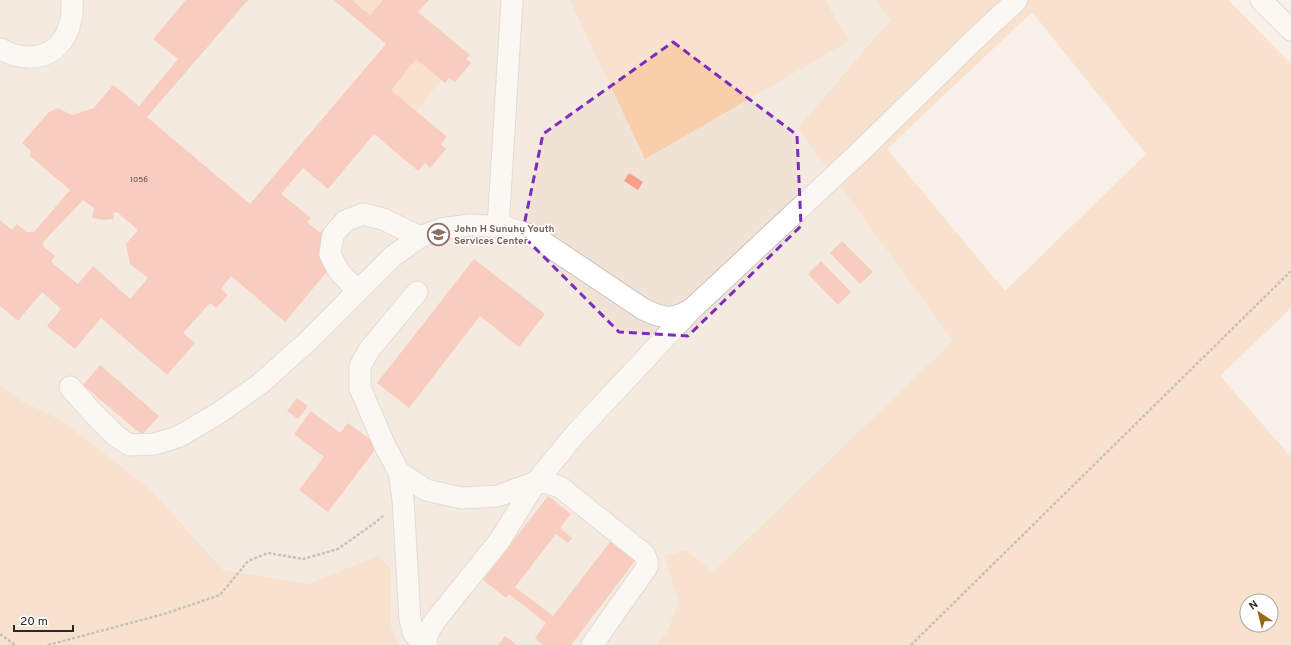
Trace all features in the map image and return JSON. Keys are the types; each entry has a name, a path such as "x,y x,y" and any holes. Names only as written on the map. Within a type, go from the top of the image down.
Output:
{"street":[{"path":"0,49 14,55 41,56 59,46 65,36 72,12 72,0"},
{"path":"498,226 512,0"},
{"path":"426,645 425,639 434,622 500,540 536,482 577,432 693,308 862,150 1017,0"},
{"path":"1261,0 1291,30"},
{"path":"357,291 338,270 330,254 333,235 345,221 364,214 383,218 420,237"},
{"path":"70,387 116,437 130,445 156,444 180,436 217,414 260,384 307,342 393,256 420,237 441,229 470,225 506,227 540,240 620,295 656,316 669,318 677,316 693,308"},
{"path":"417,292 369,350 360,366 360,388 385,446 399,472 403,499 410,619 414,632 423,645"},
{"path":"399,472 426,490 462,498 498,496 536,482 560,486 644,554 647,561 647,567 592,645"}],"path":[{"path":"911,645 1291,271"},
{"path":"48,645 164,614 220,595 248,561 268,553 303,559 338,549 376,522 403,499"},
{"path":"0,634 15,645"}],"highlighted area":[{"path":"673,42 797,135 801,226 688,336 619,332 522,235 543,134"}],"shaded area":[{"name":"John H Sunuhu Youth Services Center","path":"0,0 876,0 890,20 798,128 953,341 713,572 686,550 679,602 667,632 656,645 399,645 390,628 391,568 378,556 308,584 223,570 152,491 62,422 20,400 0,384"},
{"path":"352,0 383,0 370,15"},
{"path":"570,0 825,0 849,41 645,159"},
{"path":"876,0 1228,0 1291,64 1291,308 1220,376 1291,457 1291,645 656,645 667,632 679,602 664,556 686,550 713,572 953,341 798,128 890,20","holes":["1032,12 1146,154 1005,291 887,149"]},
{"path":"416,59 441,80 416,111 391,90"},
{"path":"0,384 20,400 62,421 152,491 223,570 308,584 378,556 391,568 391,628 399,645 0,645"}],"building":[{"path":"186,0 248,0 147,117 250,204 386,44 334,0 352,0 370,15 383,0 429,0 418,12 470,55 466,59 471,63 455,82 449,78 445,83 416,59 391,90 447,137 441,144 446,149 430,168 425,163 418,171 374,134 328,189 303,168 281,194 311,218 307,222 320,233 330,221 343,233 338,239 340,264 325,274 285,322 231,276 221,289 228,295 216,308 210,303 183,333 195,343 167,375 101,318 75,349 47,326 61,309 42,292 18,321 0,306 0,220 12,230 17,224 26,232 34,232 70,190 30,156 31,151 22,143 49,112 58,108 72,115 94,108 113,85 139,106 178,59 153,39","holes":["83,200 94,208 92,218 103,220 114,219 113,213 117,212 138,230 126,244 130,264 148,278 130,299 93,266 78,284 51,262 55,256 43,246 44,241"]},
{"path":"629,173 643,182 638,190 624,181"},
{"path":"842,241 873,272 860,284 830,253"},
{"path":"474,259 545,314 519,347 480,316 409,408 377,383"},
{"path":"821,261 851,292 838,305 808,274"},
{"path":"100,365 159,416 142,435 83,385"},
{"path":"297,398 308,406 298,419 287,411"},
{"path":"311,411 340,433 348,423 371,440 375,450 328,512 299,490 324,457 294,434"},
{"path":"548,496 571,514 560,528 572,538 568,543 556,534 515,587 553,616 613,538 638,557 571,645 543,645 535,638 546,623 509,594 506,598 483,580"},
{"path":"505,636 517,645 498,645"}],"place":[{"name":"John H Sunuhu Youth Services Center","path":"438,235"}]}
